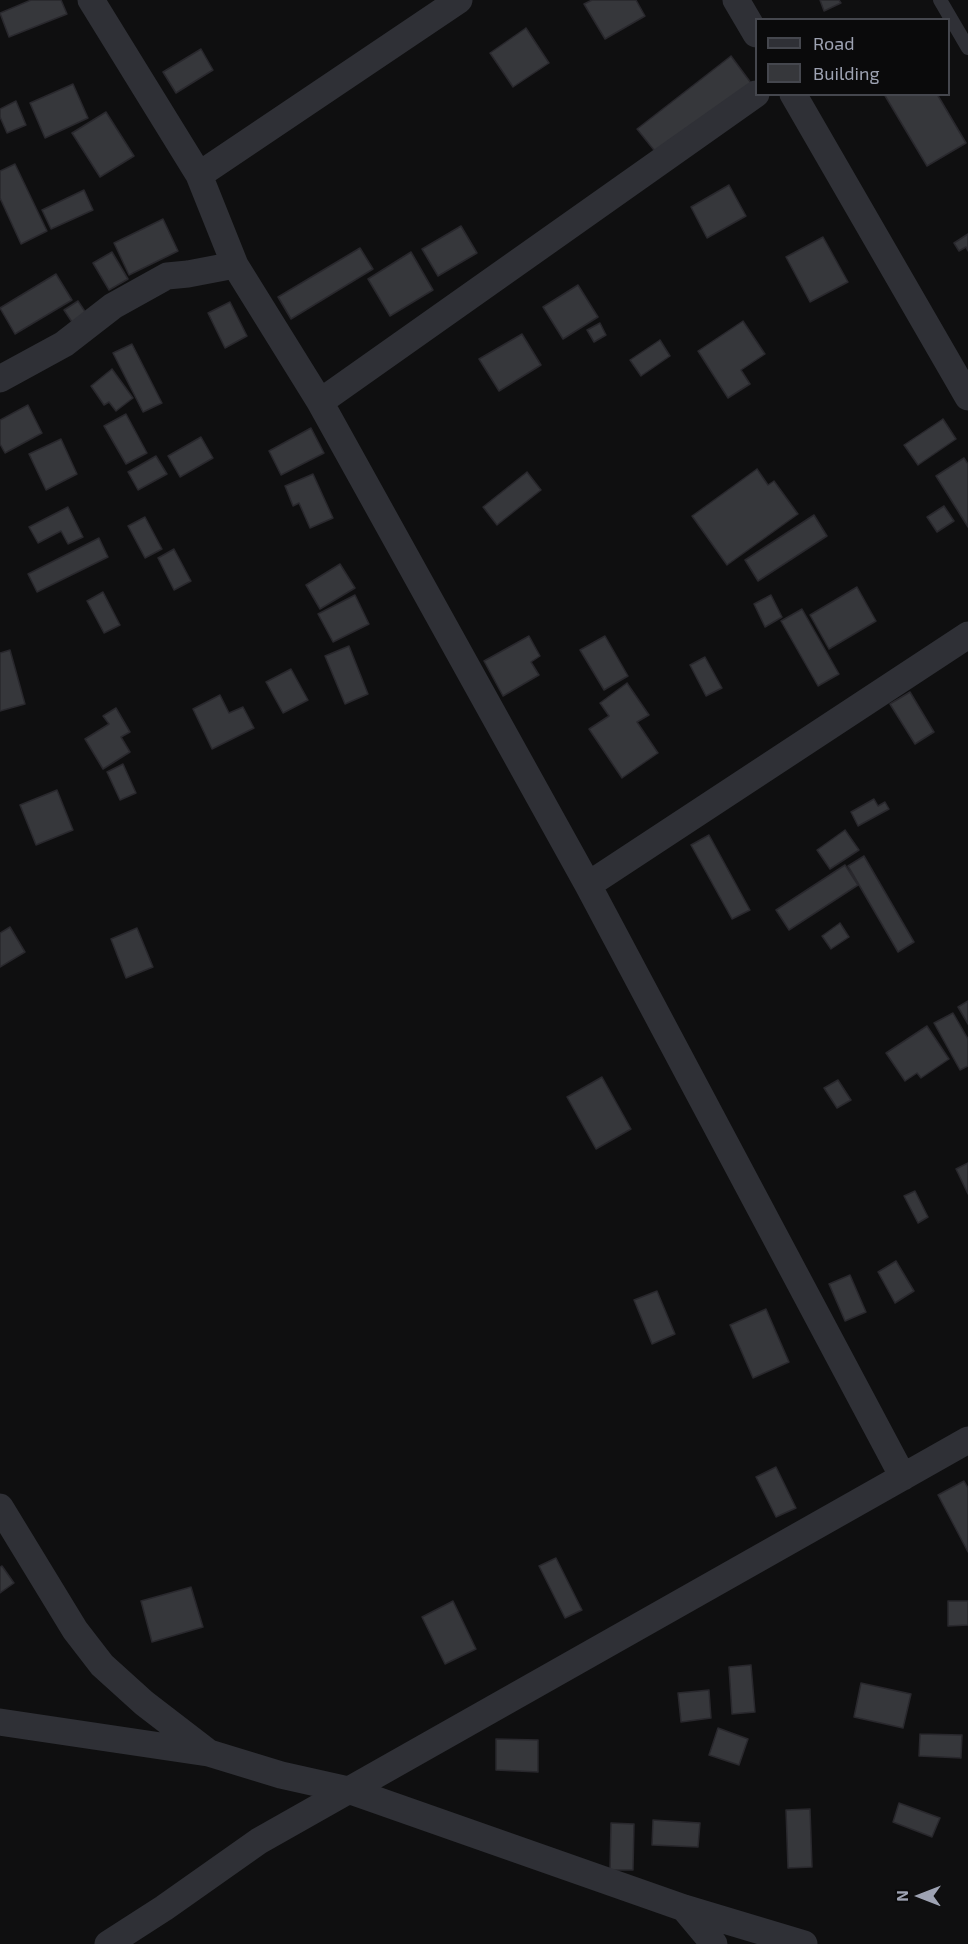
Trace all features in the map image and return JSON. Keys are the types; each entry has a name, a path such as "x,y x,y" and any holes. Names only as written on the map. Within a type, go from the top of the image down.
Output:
{"street":[{"path":"91,0 199,175 236,265 320,402 588,885 903,1477"},
{"path":"199,175 459,0"},
{"path":"736,0 755,31"},
{"path":"320,402 755,95"},
{"path":"794,96 968,397"},
{"path":"0,379 64,344 113,306 167,276 236,265"},
{"path":"588,885 968,635"},
{"path":"108,1944 164,1908 259,1841 968,1440"},
{"path":"0,1507 75,1630 102,1665 144,1703 209,1753"},
{"path":"0,1722 209,1753 281,1775 348,1790 684,1908 804,1944"},
{"path":"684,1908 714,1944"}],"lane":[{"path":"940,0 968,48"}],"building":[{"path":"31,0 61,0 67,14 9,37 0,13"},
{"path":"592,0 636,0 645,16 605,39 584,4"},
{"path":"820,0 839,0 841,3 824,11"},
{"path":"526,28 549,63 513,87 490,53"},
{"path":"201,49 213,70 176,93 163,72"},
{"path":"731,56 751,83 658,155 637,129"},
{"path":"73,84 88,118 45,138 30,103"},
{"path":"885,96 938,96 966,143 927,166"},
{"path":"16,101 26,125 7,133 0,117 0,109"},
{"path":"106,112 134,156 100,177 72,133"},
{"path":"15,164 47,231 21,244 0,198 0,171"},
{"path":"729,185 746,216 707,238 691,207"},
{"path":"84,190 93,210 51,229 42,210"},
{"path":"163,219 178,251 129,275 114,243"},
{"path":"461,226 477,253 438,276 422,249"},
{"path":"968,234 968,251 966,247 959,251 954,243"},
{"path":"823,237 848,282 810,302 786,257"},
{"path":"360,248 373,269 291,319 278,297"},
{"path":"112,252 128,279 109,290 93,263"},
{"path":"411,252 433,290 390,316 368,279"},
{"path":"56,274 72,300 15,334 0,308"},
{"path":"578,285 598,317 563,339 543,307"},
{"path":"78,301 88,316 74,325 64,310"},
{"path":"230,302 247,336 225,348 208,313"},
{"path":"743,321 765,354 741,370 750,384 728,398 698,351"},
{"path":"600,323 606,335 594,342 587,330"},
{"path":"522,334 541,365 499,391 479,359"},
{"path":"660,340 670,356 641,376 630,360"},
{"path":"132,344 162,403 143,412 113,353"},
{"path":"112,369 133,398 116,411 109,402 104,405 91,386"},
{"path":"28,405 42,433 5,453 0,444 0,420"},
{"path":"126,414 147,453 126,464 104,426"},
{"path":"943,419 956,439 918,465 904,445"},
{"path":"311,428 324,453 281,475 269,451"},
{"path":"201,437 213,458 180,477 168,456"},
{"path":"61,439 77,474 46,490 29,454"},
{"path":"156,456 167,474 138,490 128,472"},
{"path":"964,458 968,464 968,527 936,476"},
{"path":"757,469 768,485 774,481 798,514 727,565 692,516"},
{"path":"527,472 541,490 497,525 483,507"},
{"path":"313,474 333,518 310,528 299,503 293,506 285,486"},
{"path":"944,506 954,521 937,532 927,517"},
{"path":"68,507 83,537 68,544 61,531 38,543 29,527"},
{"path":"814,515 827,536 758,581 745,560"},
{"path":"145,517 162,549 145,558 128,526"},
{"path":"99,538 108,557 37,592 28,574"},
{"path":"174,549 191,581 174,590 158,558"},
{"path":"340,564 355,588 320,609 306,585"},
{"path":"857,587 876,621 829,649 810,615"},
{"path":"103,592 120,625 104,633 87,601"},
{"path":"355,595 369,624 333,642 318,614"},
{"path":"771,595 782,617 765,627 754,604"},
{"path":"802,609 839,674 818,686 781,621"},
{"path":"529,636 540,656 531,662 539,675 503,696 484,661"},
{"path":"605,636 628,676 604,690 580,650"},
{"path":"349,646 368,694 345,704 325,656"},
{"path":"10,650 25,704 0,711 0,653"},
{"path":"705,657 722,688 706,696 690,665"},
{"path":"291,669 308,700 283,713 266,682"},
{"path":"627,683 649,715 637,722 658,753 622,778 589,729 609,716 600,703"},
{"path":"910,692 934,732 915,744 890,704"},
{"path":"220,695 229,713 243,707 254,728 212,749 193,709"},
{"path":"116,708 130,732 121,737 130,752 103,769 85,739 109,724 103,716"},
{"path":"123,764 136,793 120,800 107,772"},
{"path":"57,790 73,830 36,845 20,805"},
{"path":"874,799 878,806 885,802 889,809 858,826 851,812"},
{"path":"845,830 859,850 830,869 817,850"},
{"path":"709,835 750,910 732,919 691,845"},
{"path":"864,856 914,942 898,952 848,866"},
{"path":"845,865 858,885 789,930 776,910"},
{"path":"840,923 849,937 831,949 822,936"},
{"path":"10,927 25,952 0,967 0,933"},
{"path":"137,928 153,967 126,978 111,939"},
{"path":"968,1001 968,1024 958,1007"},
{"path":"953,1013 968,1039 968,1066 960,1070 934,1023"},
{"path":"927,1026 949,1059 921,1078 917,1073 905,1081 886,1053"},
{"path":"602,1077 631,1129 596,1149 567,1097"},
{"path":"838,1080 851,1100 837,1108 824,1088"},
{"path":"968,1163 968,1194 956,1169"},
{"path":"915,1191 928,1217 918,1223 904,1196"},
{"path":"896,1261 914,1291 895,1303 878,1272"},
{"path":"850,1275 866,1312 845,1321 829,1284"},
{"path":"657,1291 675,1334 652,1344 634,1300"},
{"path":"766,1309 789,1362 753,1378 730,1325"},
{"path":"776,1467 796,1508 776,1517 756,1477"},
{"path":"964,1481 968,1488 968,1552 938,1495"},
{"path":"556,1558 582,1610 565,1618 539,1566"},
{"path":"2,1566 14,1583 0,1593 0,1567"},
{"path":"191,1587 203,1627 152,1642 141,1601"},
{"path":"453,1601 476,1649 445,1664 422,1617"},
{"path":"948,1601 968,1601 968,1625 948,1626"},
{"path":"751,1665 755,1712 732,1714 729,1667"},
{"path":"861,1683 911,1694 903,1728 854,1717"},
{"path":"709,1690 711,1718 681,1722 678,1693"},
{"path":"718,1728 748,1739 739,1765 709,1755"},
{"path":"920,1734 962,1735 961,1758 919,1756"},
{"path":"496,1739 538,1740 538,1772 496,1770"},
{"path":"899,1803 940,1818 932,1837 893,1822"},
{"path":"810,1809 812,1867 788,1868 786,1810"},
{"path":"653,1820 700,1823 698,1847 652,1845"},
{"path":"611,1823 634,1824 633,1870 610,1870"}]}
